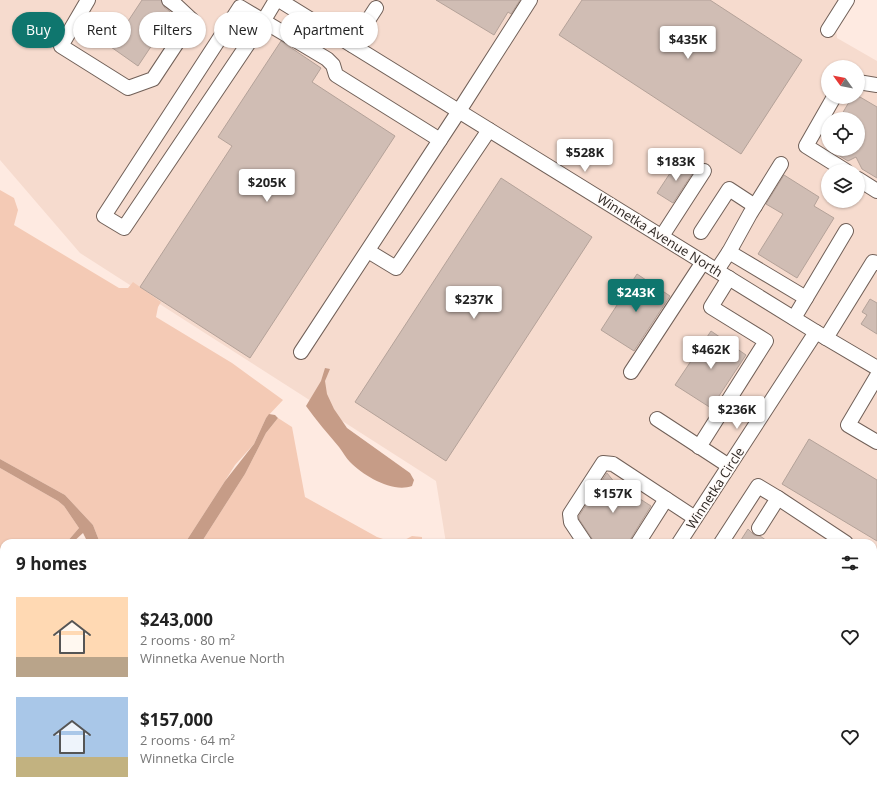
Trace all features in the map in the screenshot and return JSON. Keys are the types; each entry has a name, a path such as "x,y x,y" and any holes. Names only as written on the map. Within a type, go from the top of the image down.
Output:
{"street":[{"path":"88,0 60,46 128,88 153,79 192,20 169,0"},
{"path":"270,12 278,0"},
{"name":"Winnetka Avenue North","path":"278,0 298,12"},
{"path":"301,352 459,112 530,0"},
{"path":"828,30 847,0"},
{"path":"240,7 264,20 124,228 104,216 240,7"},
{"path":"373,12 376,8"},
{"path":"272,25 327,59 333,65 336,75 440,140"},
{"name":"Winnetka Avenue North","path":"357,48 821,335 877,368"},
{"path":"865,83 877,85"},
{"path":"830,104 806,146 835,164"},
{"path":"368,251 396,268 489,130"},
{"path":"717,270 730,252 755,206 781,164"},
{"path":"662,236 704,171"},
{"path":"865,183 877,191"},
{"path":"701,232 729,189 755,206"},
{"path":"794,318 846,231"},
{"path":"730,252 806,298"},
{"path":"631,372 703,262"},
{"name":"Winnetka Circle","path":"682,539 729,466 821,335 873,262 877,263"},
{"path":"699,446 766,341 711,307 729,278"},
{"path":"877,376 848,425 877,442"},
{"path":"658,419 729,466"},
{"path":"582,539 571,522 570,514 603,463 613,464 695,518"},
{"path":"724,539 758,486 840,539"},
{"path":"759,528 778,498"},
{"path":"641,539 666,499"}],"shaded area":[{"path":"0,0 838,0 834,7 837,38 877,61 877,539 445,539 436,481 80,253 0,160"},
{"path":"0,190 14,198 18,210 14,225 119,288 128,288 133,282 161,302 158,307 156,317 232,363 283,400 266,418 254,444 235,465 188,539 98,539 93,525 65,495 0,459"},
{"path":"325,368 330,369 325,381 327,394 334,409 347,428 410,473 414,480 412,486 404,488 387,485 370,478 363,473 349,460 306,406 321,381"},
{"path":"269,414 275,415 278,418 266,433 245,474 204,539 188,539 225,481 254,444"},
{"path":"278,418 292,427 305,497 383,539 204,539 245,474 266,433"},
{"path":"0,459 65,495 93,525 98,539 86,539 83,533 76,539 69,539 79,528 64,506 58,501 0,468"},
{"path":"0,468 58,501 64,506 79,528 69,539 0,539"},
{"path":"412,536 422,537 422,539 406,539"}],"building":[{"path":"142,0 161,0 164,7 170,12 139,12 139,48 150,48 138,66 112,48 131,48 131,17"},
{"path":"436,0 520,0 511,14 508,12 494,35"},
{"path":"582,0 710,0 802,60 741,154 559,35"},
{"path":"280,43 280,48 291,48 321,68 312,82 395,136 250,358 140,287 232,146 218,137"},
{"path":"865,100 877,107 877,178 865,171 865,164 860,164 856,157 848,161 840,156 865,156 865,112 843,112 848,104 865,104"},
{"path":"678,161 694,171 673,203 657,193"},
{"path":"784,175 819,197 814,206 834,218 797,278 758,254 783,214 766,204"},
{"path":"501,178 592,237 446,461 355,402"},
{"path":"637,274 670,296 634,351 601,330"},
{"path":"870,299 877,303 877,334 861,324 867,315 862,312"},
{"path":"711,331 746,355 711,408 675,385"},
{"path":"809,439 877,480 877,539 874,539 782,484"},
{"path":"607,473 615,483 651,506 630,539 592,539 579,519 579,516"},
{"path":"748,529 754,535 760,536 764,539 742,539"}]}
